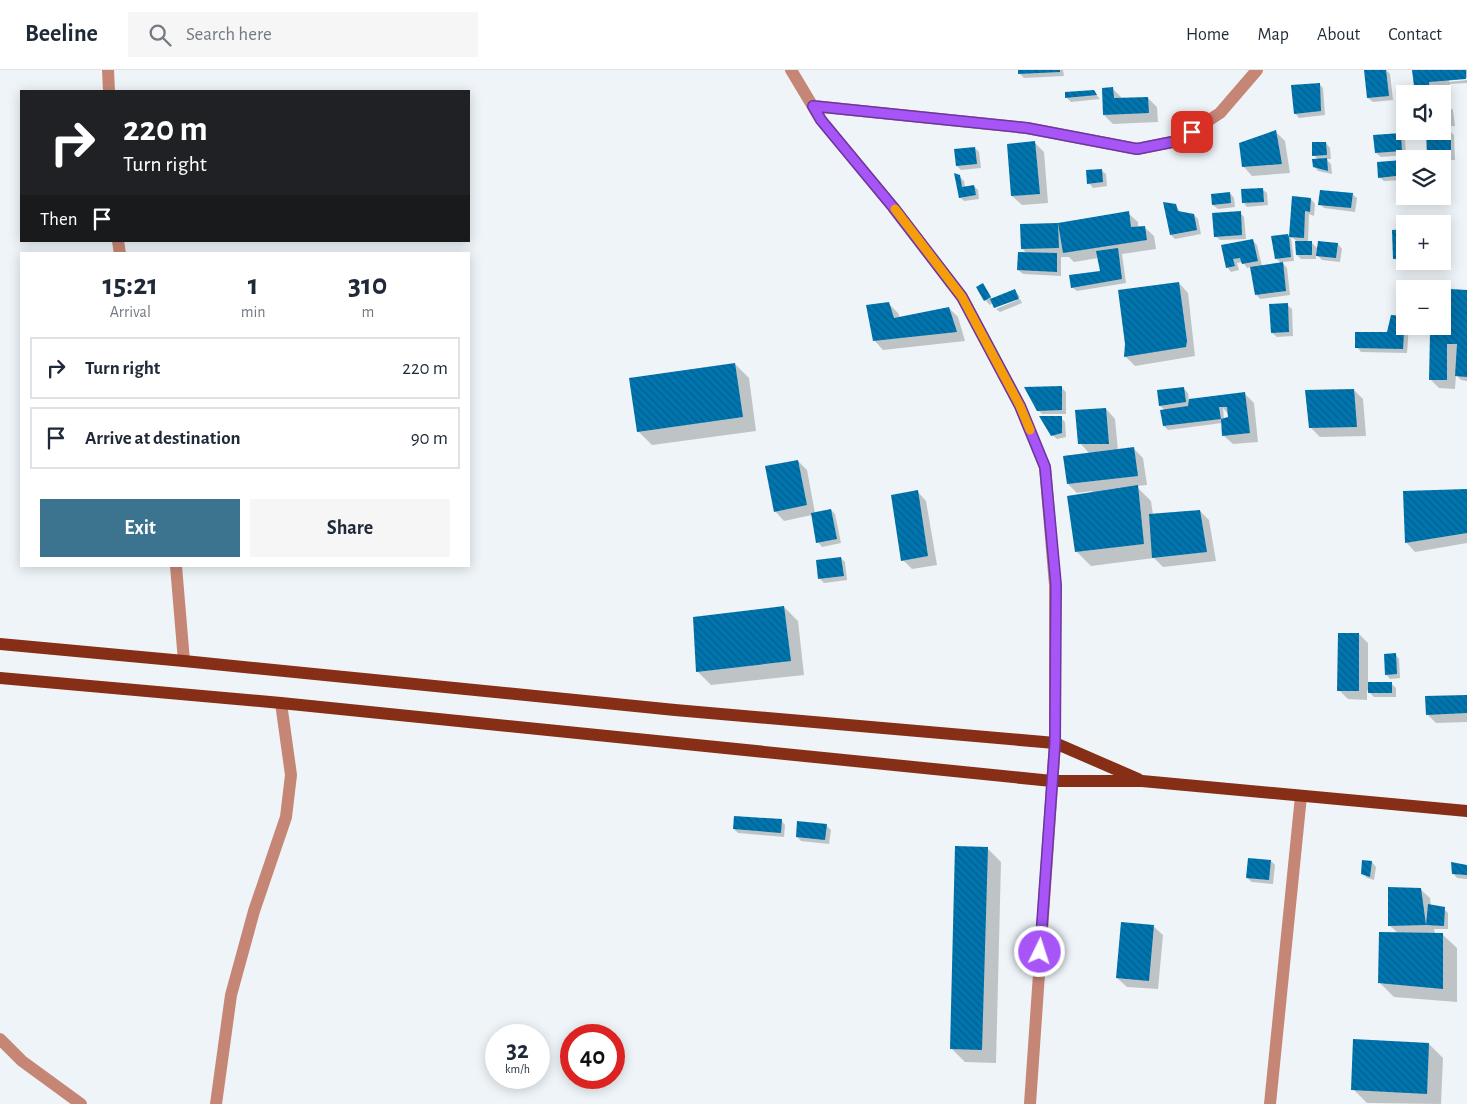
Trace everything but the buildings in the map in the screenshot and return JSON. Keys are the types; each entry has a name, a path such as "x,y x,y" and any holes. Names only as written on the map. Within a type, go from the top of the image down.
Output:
{"main road":[{"path":"0,644 665,709 1055,743 1142,782"},
{"path":"0,678 281,703 1052,781 1142,782 1467,811"}],"street":[{"path":"108,70 109,90"},
{"path":"791,70 821,120 893,207 962,297 1020,406 1045,467 1056,585 1055,743 1030,1104"},
{"path":"813,106 1027,128 1137,149 1177,141 1220,113 1257,70"},
{"path":"176,567 184,661"},
{"path":"216,1104 231,995 254,911 286,818 291,774 281,703"},
{"path":"1270,1104 1300,796"},
{"path":"0,1039 22,1061 81,1104"}],"slow traffic":[{"path":"895,209 962,297 1020,406 1030,430"}],"route":[{"path":"1040,952 1055,743 1056,585 1045,467 1020,406 962,297 893,207 821,120 813,106 1027,128 1137,149 1177,141 1192,132"}]}
